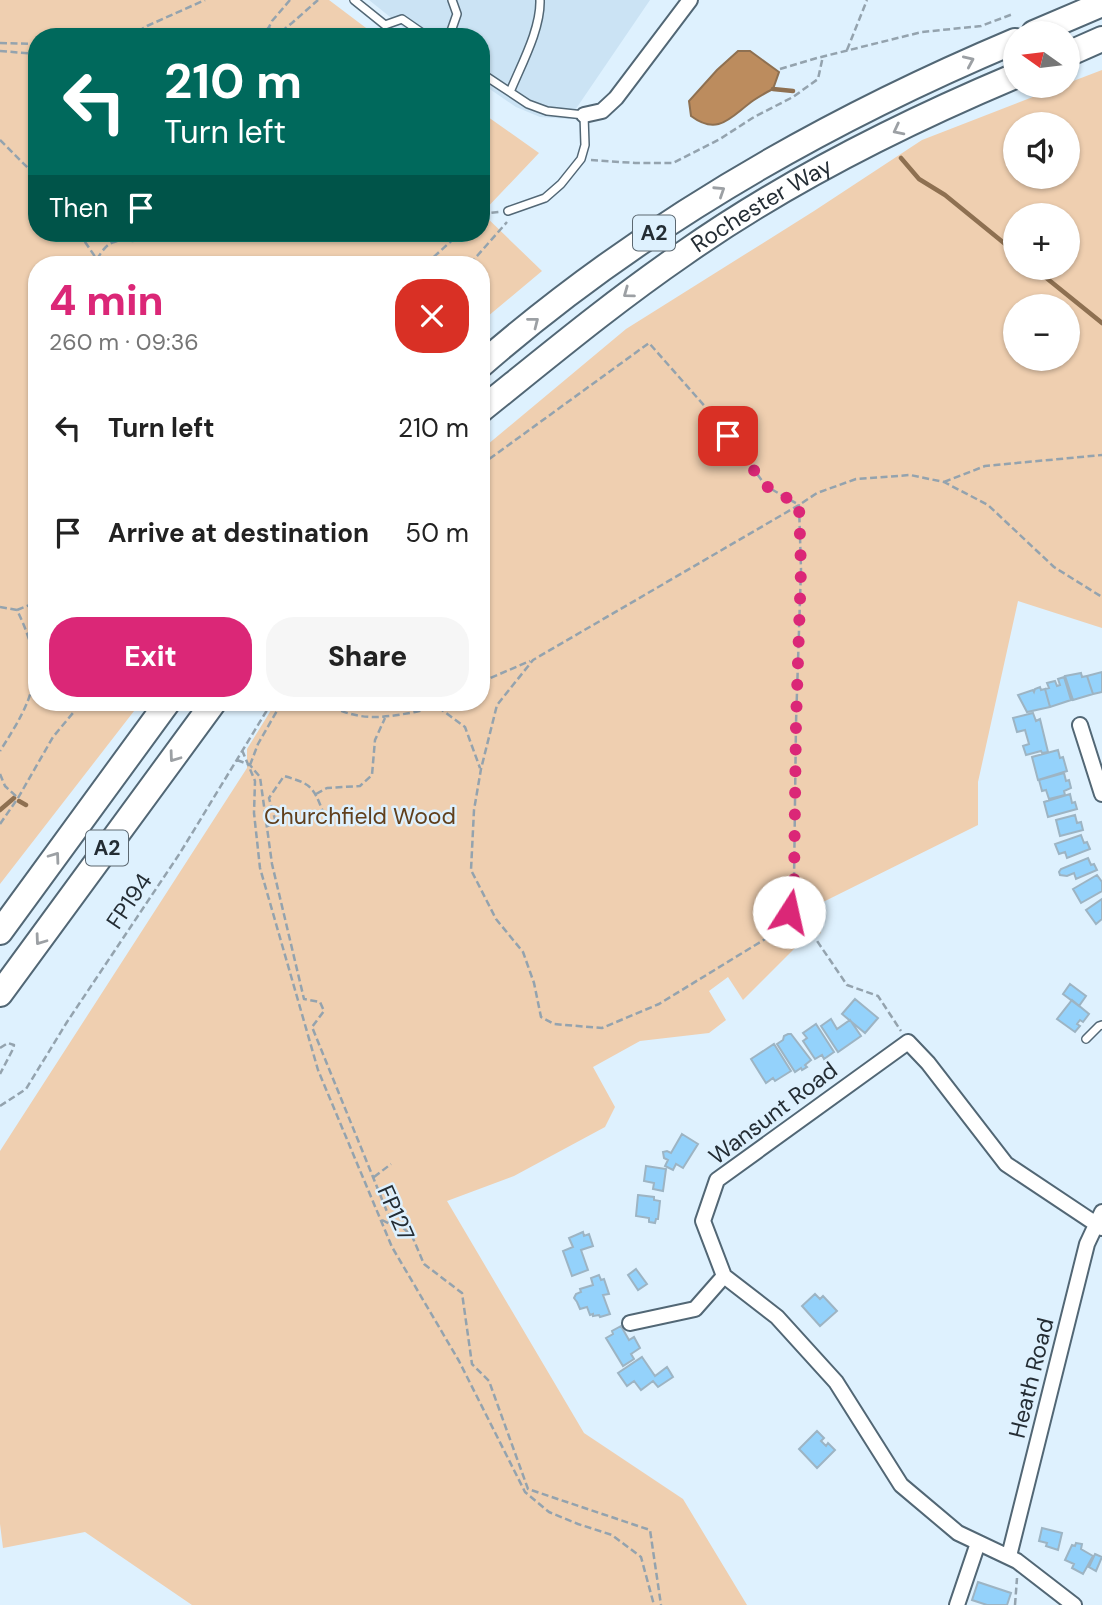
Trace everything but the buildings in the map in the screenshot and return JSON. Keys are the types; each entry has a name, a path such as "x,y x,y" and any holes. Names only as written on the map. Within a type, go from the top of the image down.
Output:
{"highway":[{"path":"1062,21 1102,4"},
{"path":"1080,49 1102,39"},
{"name":"Rochester Way","path":"490,358 576,289 652,234 730,184 841,122 1003,46"},
{"name":"Rochester Way","path":"490,403 606,309 683,253 751,210 804,178 959,99 1003,81"},
{"name":"A2","path":"0,932 161,711"},
{"name":"A2","path":"0,995 207,711"}],"street":[{"path":"584,115 602,111 616,98 690,0"},
{"path":"1080,724 1102,794"},
{"path":"908,1042 928,1063 1006,1164 1100,1222"},
{"name":"Wansunt Road","path":"723,1276 703,1221 717,1180 908,1042"},
{"name":"Heath Road","path":"1013,1558 1087,1244 1100,1222"},
{"path":"630,1324 695,1309 723,1276 776,1317 836,1382 901,1485 958,1533 1013,1558 1074,1605"},
{"path":"957,1605 978,1544"}],"lane":[{"path":"354,0 385,25 402,19 415,28"},
{"path":"452,0 457,14 452,28"},
{"path":"510,92 531,38 540,0"},
{"path":"490,79 528,104 547,111 584,115 585,145 581,159 561,184 545,198 508,211"},
{"path":"1086,1039 1102,1025"}],"path":[{"path":"144,28 205,0"},
{"path":"269,27 290,0"},
{"path":"286,28 318,0"},
{"path":"847,50 867,0"},
{"path":"780,69 922,32 981,26 1013,14"},
{"path":"0,43 28,44"},
{"path":"0,51 28,53"},
{"path":"581,159 673,163 793,97 818,79 823,56"},
{"path":"0,140 28,168"},
{"path":"490,241 519,207"},
{"path":"490,213 508,211"},
{"path":"99,256 105,247 113,242"},
{"path":"435,256 450,242"},
{"path":"477,256 489,242"},
{"path":"490,458 649,343 716,419 766,486 799,505"},
{"path":"944,482 985,466 1102,455"},
{"path":"490,678 533,660 817,493 856,479 911,475 944,482 988,505 1054,567 1102,597"},
{"path":"533,660 497,705 474,810 471,870 496,919 523,953 534,983 541,1017 554,1024 602,1028 659,1004 775,933 789,912 794,882 801,569 799,505"},
{"path":"0,607 17,610 28,606"},
{"path":"17,610 28,637"},
{"path":"0,751 20,719 28,700"},
{"path":"0,824 18,798 52,737 74,711"},
{"name":"FP194","path":"0,1106 26,1089 67,1022 180,853 266,711"},
{"path":"250,765 258,744 277,711"},
{"path":"340,711 361,717 386,718 419,711"},
{"path":"443,711 465,727 481,769"},
{"path":"316,794 327,788 360,786 372,775 375,740 386,718"},
{"name":"FP127","path":"242,750 255,781 254,813 260,868 318,1070 392,1247 459,1361 526,1491 550,1512 612,1535 640,1557 654,1605"},
{"path":"237,761 250,765 260,777 272,864 304,999 320,1002 324,1011 312,1027 374,1177 390,1224 381,1220"},
{"path":"0,774 5,786 18,798"},
{"path":"276,823 269,798 284,776 306,782 316,794 323,812"},
{"path":"267,826 276,823 282,816"},
{"path":"794,882 813,935 847,985 878,996 908,1042"},
{"path":"0,1048 8,1043 14,1045 0,1074"},
{"path":"374,1177 391,1164"},
{"path":"388,1214 412,1236 424,1264 462,1293 472,1364 489,1381 526,1491 650,1531 661,1605"},
{"path":"1013,1558 1015,1605"}],"shaded area":[{"path":"369,0 650,0 569,119 540,117 516,107 490,89 490,28 404,28"},
{"path":"738,51 750,51 779,72 773,89 724,122 709,125 691,116 689,101"}],"green space":[{"path":"0,0 329,0 366,28 28,28 28,242 490,242 490,221 542,271 490,314 490,256 28,256 28,711 134,711 0,884"},
{"name":"Churchfield Wood","path":"1102,70 1102,628 1018,601 978,782 978,825 809,909 821,933 800,943 743,1000 728,977 709,991 726,1020 709,1033 640,1041 593,1067 615,1107 605,1127 514,1176 447,1201 584,1433 683,1499 747,1605 192,1605 85,1532 3,1548 0,1524 0,1151 247,768 247,749 270,711 490,711 490,442 626,329 922,140 1030,98 1080,98 1080,78"},
{"path":"490,118 539,153 490,205"}],"waterway":[{"path":"773,89 793,91"},
{"path":"901,158 919,179 945,195 1003,242"},
{"path":"1049,280 1102,323"},
{"path":"0,810 14,798"},
{"path":"19,801 26,805"}],"route":[{"path":"728,436 766,486 799,505 801,569 794,882 789,912"}]}
